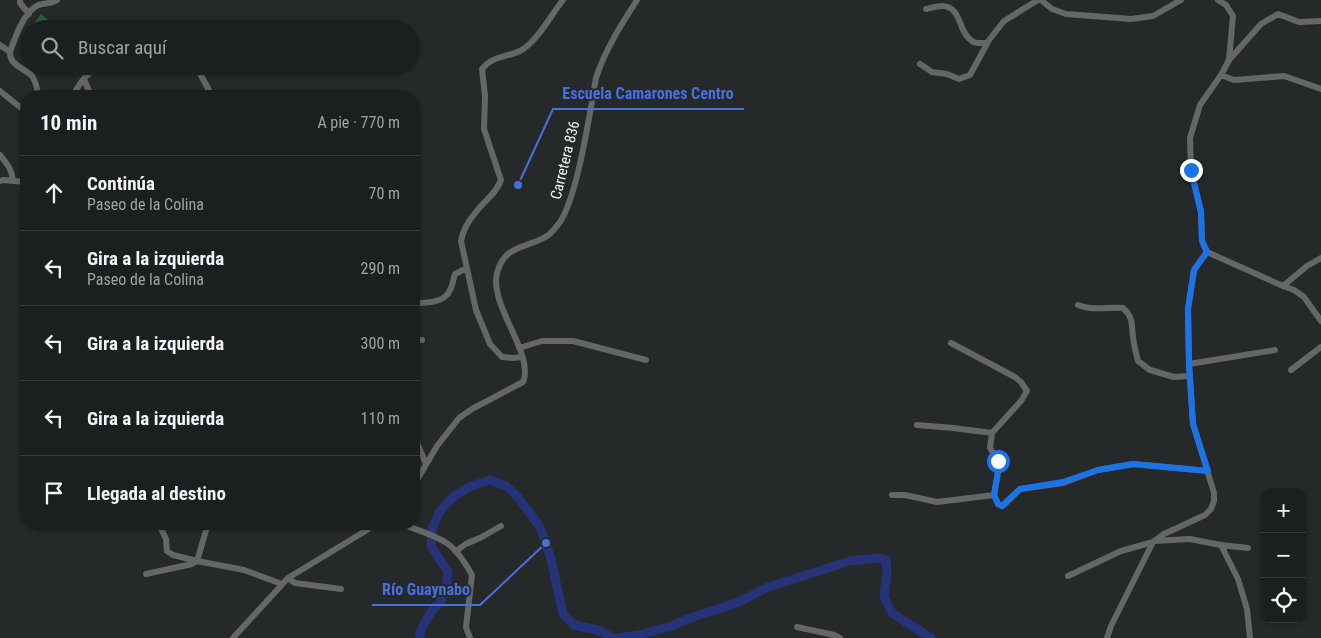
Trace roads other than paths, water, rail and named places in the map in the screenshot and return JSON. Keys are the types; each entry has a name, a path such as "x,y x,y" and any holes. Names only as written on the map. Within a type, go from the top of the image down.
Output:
{"street":[{"path":"20,0 28,14"},
{"path":"25,20 34,7 51,4 57,0"},
{"path":"522,357 502,357 490,344 476,310 461,241 462,233 475,213 495,193 501,180 484,129 485,96 482,69 490,61 521,50 533,40 562,0"},
{"name":"Carretera 836","path":"420,474 437,446 459,418 523,382 525,378 525,364 498,296 496,281 498,271 502,261 508,254 547,236 562,219 573,190 581,160 599,68 637,0"},
{"path":"920,64 932,72 947,74 959,79 970,75 987,43 1004,21 1040,0 1052,9 1066,14 1131,19 1153,16 1181,0"},
{"path":"1218,0 1226,5 1233,16 1228,60"},
{"path":"926,9 942,6 949,7 960,20 967,37 972,42 987,43"},
{"path":"1321,21 1299,22 1278,14 1261,24 1228,60 1221,75 1200,105 1190,138 1191,170 1201,212 1202,241 1207,252 1294,290 1304,297 1321,321"},
{"path":"20,28 9,55 20,67"},
{"path":"0,44 10,52"},
{"path":"29,75 33,78 36,90"},
{"path":"201,75 209,90"},
{"path":"1221,75 1234,80 1284,76 1321,89"},
{"path":"77,90 86,77"},
{"path":"86,77 90,90"},
{"path":"0,91 20,107"},
{"path":"0,155 12,173 13,182"},
{"path":"0,181 20,182"},
{"path":"1107,638 1111,626 1153,541 1206,515 1214,501 1214,493 1208,471 1193,424 1189,364 1188,309 1194,270 1207,252"},
{"path":"1283,286 1321,258"},
{"path":"420,303 429,303 443,298 450,291 454,274 467,268"},
{"path":"1078,306 1090,309 1123,308 1128,313 1132,322 1138,361 1150,370 1174,378 1190,376"},
{"path":"519,348 542,341 573,341 646,360"},
{"path":"952,343 1015,377 1027,391 1021,401 992,433 990,448 999,466 994,495 998,504 1002,506 1020,489 1063,482 1098,470 1133,464 1208,471"},
{"path":"1291,370 1321,347"},
{"path":"1189,364 1275,350"},
{"path":"917,425 992,433"},
{"path":"420,450 426,464"},
{"path":"892,495 905,495 937,502 994,495"},
{"path":"456,552 471,540 501,526"},
{"path":"162,530 168,551 174,555 244,570 282,584"},
{"path":"146,574 192,564 197,561 206,530"},
{"path":"233,638 288,578 367,530"},
{"path":"417,530 446,542 456,552 472,575 466,627 470,638"},
{"path":"1068,576 1121,551 1153,541 1190,539 1248,548"},
{"path":"1221,545 1238,579 1247,609 1250,638"},
{"path":"288,578 295,583 341,589"},
{"path":"797,627 840,638"}],"waterway":[{"path":"420,638 425,622 434,608 440,603 446,590 448,572 431,546 432,529 440,511 453,497 469,487 490,480 506,486 517,496 540,527 551,559 563,614 574,625 598,630 613,638"},
{"path":"617,638 639,635 669,627 741,601 766,588 850,561 878,558 886,560 887,574 884,597 892,613 931,638"}],"place":[{"name":"Escuela Camarones Centro","path":"518,185"},
{"name":"Río Guaynabo","path":"546,543"}]}
